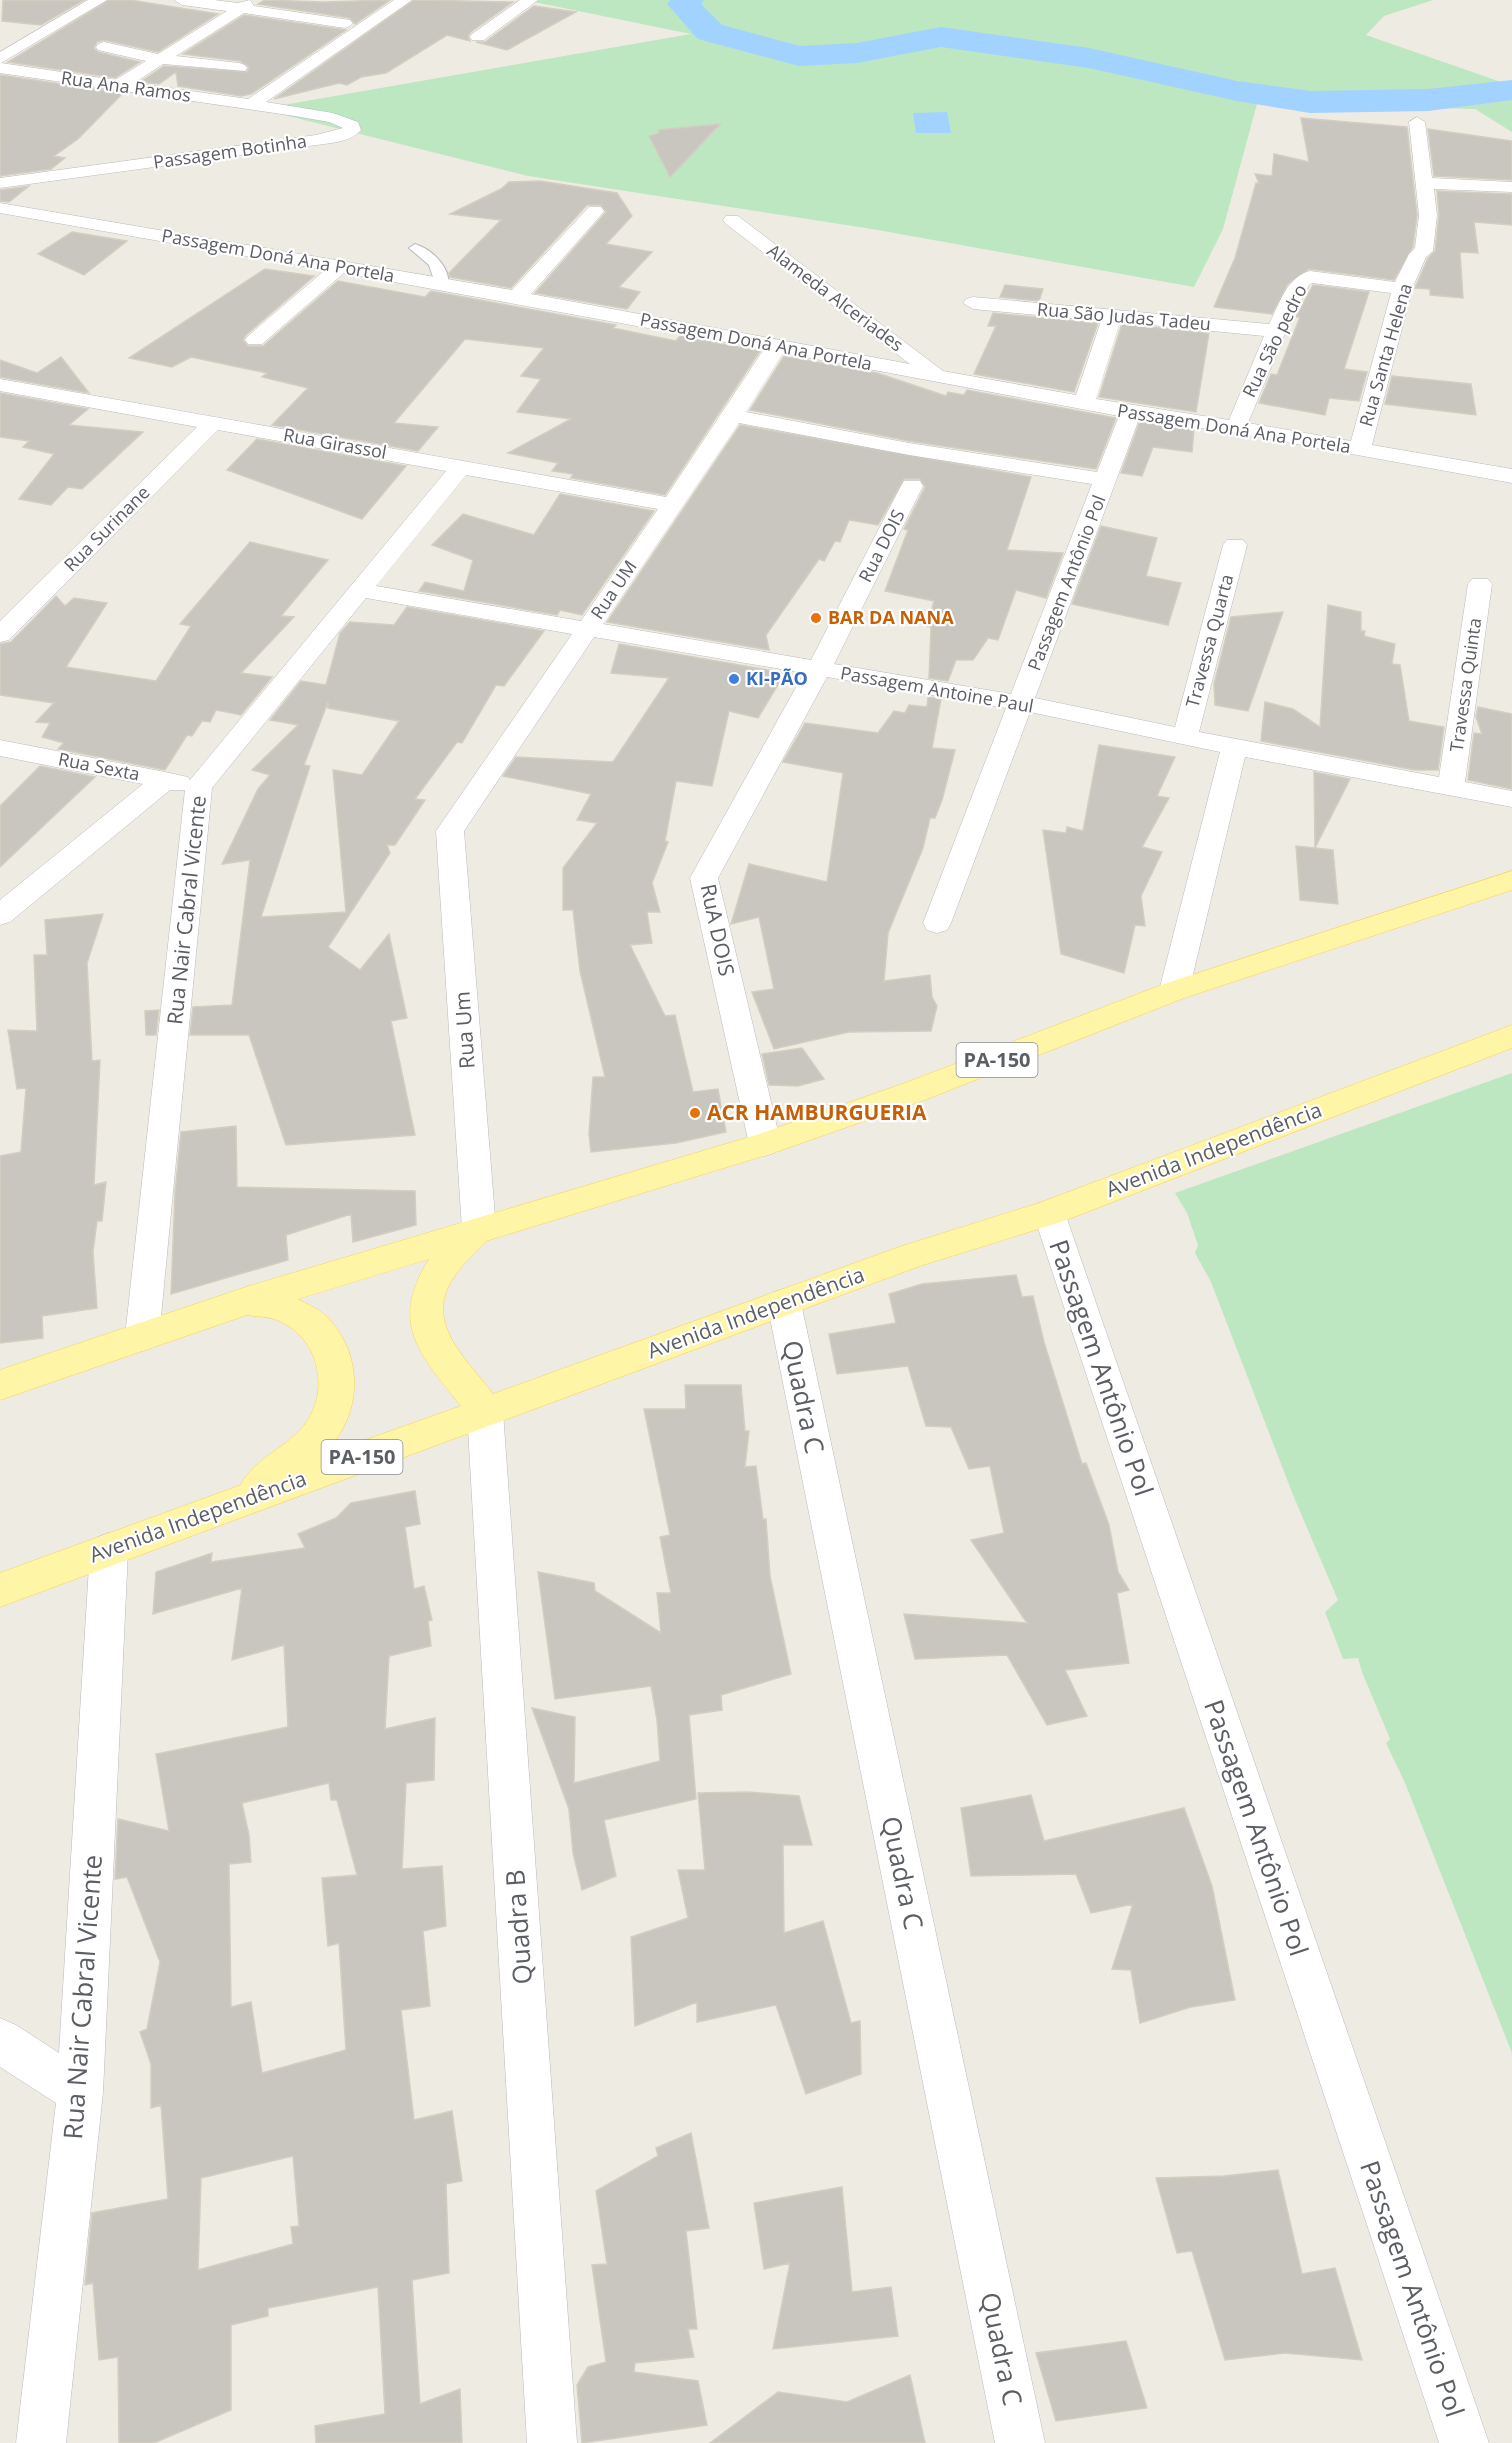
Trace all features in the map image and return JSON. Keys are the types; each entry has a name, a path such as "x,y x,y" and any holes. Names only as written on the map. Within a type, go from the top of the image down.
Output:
{"main road":[{"name":"PA-150","path":"0,1385 246,1301 765,1144 916,1091 1174,991 1512,880"},
{"name":"Avenida Independência","path":"0,1590 911,1256 1049,1214 1512,1037"},
{"path":"479,1229 450,1254 437,1270 429,1293 426,1319 434,1345 474,1393 485,1412"},
{"path":"239,1503 313,1441 331,1417 337,1383 334,1354 313,1326 282,1306 246,1301"}],"street":[{"path":"0,59 99,0"},
{"path":"182,0 248,4 345,23"},
{"path":"251,105 404,0"},
{"path":"478,37 530,0"},
{"path":"117,86 248,4"},
{"path":"104,47 160,59 239,68"},
{"name":"Rua Ana Ramos","path":"0,68 251,105"},
{"name":"Passagem Botinha","path":"0,183 316,140 339,136 353,130 352,126 333,118 251,105"},
{"name":"Rua Santa Helena","path":"1360,449 1402,289 1418,254 1424,251 1428,215 1417,122"},
{"path":"1425,183 1512,187"},
{"name":"Passagem Doná Ana Portela","path":"0,208 442,286 517,297 1131,412 1236,427 1512,477"},
{"path":"517,297 595,211"},
{"name":"Alameda Alceriades","path":"732,220 938,376"},
{"path":"255,340 339,267"},
{"name":"Rua São pedro","path":"1236,427 1276,331 1305,279 1402,289"},
{"name":"Rua São Judas Tadeu","path":"973,303 1276,331"},
{"path":"1084,403 1108,335 1111,317"},
{"name":"Rua UM","path":"450,831 733,416 776,347"},
{"name":"Rua Girassol","path":"0,385 671,505"},
{"name":"Passagem Antônio Pol","path":"937,922 1131,412"},
{"path":"733,416 909,449 1106,480"},
{"name":"Rua Surinane","path":"0,635 214,422"},
{"name":"Rua Nair Cabral Vicente","path":"142,1337 199,787 461,467"},
{"name":"Rua DOIS","path":"819,669 912,486"},
{"name":"Travessa Quarta","path":"1185,736 1235,545"},
{"name":"Travessa Quinta","path":"1451,786 1480,584"},
{"name":"Passagem Antoine Paul","path":"360,590 1021,703 1234,747 1512,799"},
{"name":"RuA DOIS","path":"765,1144 704,878 819,669"},
{"path":"1174,991 1234,747"},
{"name":"Rua Sexta","path":"0,748 199,787"},
{"path":"0,915 165,780"},
{"name":"Rua Um","path":"450,831 479,1229"},
{"name":"Passagem Antônio Pol","path":"1049,1214 1464,2443"},
{"name":"Quadra C","path":"784,1303 1020,2443"},
{"name":"Quadra B","path":"485,1412 552,2443"},
{"name":"Rua Nair Cabral Vicente","path":"41,2443 80,2092 109,1550"},
{"path":"0,2041 80,2092"}],"lane":[{"path":"415,248 425,253 438,266 442,286"}],"green space":[{"path":"1433,0 1384,16 1366,35 1501,82 1512,83 1512,132 1475,109 1257,104 1223,229 1194,287 872,229 528,176 260,109 691,34 529,1"},
{"path":"1512,1073 1512,2053 1405,1783 1386,1743 1390,1739 1358,1658 1343,1659 1325,1612 1338,1600 1293,1495 1211,1282 1195,1253 1198,1245 1187,1213 1175,1193"}],"water":[{"path":"947,112 951,133 916,133 913,113"}],"building":[{"path":"3,0 84,0 41,25 2,21"},
{"path":"109,0 130,0 218,14 158,52 104,40 97,42 94,48 98,52 140,62 115,78 8,62"},
{"path":"265,0 323,2 390,0 355,24 350,18 258,4"},
{"path":"414,0 513,2 471,32 468,36 470,41 447,35 386,73 361,77 347,85 339,83 274,99"},
{"path":"534,6 576,12 507,50 476,42 485,42"},
{"path":"244,15 346,30 251,94 241,96 178,86 176,72 159,84 140,82 164,66 247,72 249,67 240,61 183,54"},
{"path":"0,75 123,93 78,139 54,156 65,158 51,169 0,176"},
{"path":"1301,118 1407,127 1417,215 1413,247 1394,280 1309,269 1288,284 1272,314 1214,307 1235,258 1256,183 1259,183 1255,174 1272,176 1274,154 1309,162"},
{"path":"720,124 670,177 649,136 659,133 658,130"},
{"path":"1428,129 1512,141 1512,180 1434,176"},
{"path":"540,181 617,193 632,216 606,244 652,252 619,287 640,292 627,309 535,293 606,212 601,205 587,205 511,288 450,277 449,273 501,220 450,214 501,189 509,182"},
{"path":"29,186 9,202 0,201 0,190"},
{"path":"1437,191 1512,194 1512,225 1474,222 1478,253 1460,252 1463,298 1430,295 1430,289 1415,288 1428,258 1435,251 1439,215"},
{"path":"72,232 127,241 84,275 38,254"},
{"path":"265,269 314,276 246,335 243,340 248,346 263,346 338,281 425,297 431,291 616,325 613,328 676,341 680,336 760,351 665,495 571,478 573,474 552,471 558,463 508,453 571,419 517,412 541,379 521,376 544,348 465,339 394,423 438,427 418,451 272,425 308,388 262,377 267,373 191,357 172,367 129,358"},
{"path":"1005,285 1043,289 1039,301 1000,297"},
{"path":"1313,285 1369,292 1344,369 1367,372 1359,401 1329,398 1325,415 1259,403 1271,374 1277,375 1300,317 1296,317"},
{"path":"993,313 1098,323 1074,392 974,374 996,326 988,326"},
{"path":"1122,324 1209,333 1196,412 1099,397"},
{"path":"784,356 877,373 946,396 948,392 964,395 967,390 1116,418 1096,469 909,441 750,410"},
{"path":"61,357 89,393 0,377 0,360 37,373"},
{"path":"1392,376 1471,384 1476,415 1385,404"},
{"path":"0,393 88,409 69,425 143,432 82,489 68,487 51,505 19,499 54,454 23,447 29,441 0,437"},
{"path":"1140,421 1194,429 1192,452 1153,447 1142,476 1121,473"},
{"path":"740,425 1031,477 1007,550 1063,553 1046,598 1016,590 998,640 988,638 973,660 956,660 948,681 929,678 931,627 927,626 934,601 885,591 908,530 904,529 925,487 920,479 904,479 878,525 849,520 840,542 835,541 824,561 819,559 766,635 769,650 607,622"},
{"path":"257,439 406,466 362,519 227,470"},
{"path":"560,494 654,511 582,615 560,610 557,615 419,591 425,582 464,591 473,560 432,545 463,514 534,535"},
{"path":"1101,526 1157,538 1146,576 1181,583 1168,625 1072,604"},
{"path":"250,542 328,560 281,616 294,617 241,673 272,677 241,715 216,710 210,722 202,721 192,736 187,735 165,770 58,749 64,743 42,737 50,723 36,722 54,703 0,695 0,644 11,642 56,596 65,606 74,598 107,603 66,667 156,681 191,626 180,624"},
{"path":"1328,605 1361,612 1361,631 1365,631 1364,636 1395,644 1392,664 1400,665 1409,721 1444,727 1438,770 1415,770 1261,741 1265,702 1293,709 1320,727"},
{"path":"407,607 544,631 504,686 496,685 462,743 457,742 415,799 425,800 395,845 387,845 390,853 328,947 360,970 389,934 407,1018 391,1021 415,1135 286,1145 249,1035 190,1035 193,1007 232,1005 250,860 222,864 258,789 270,775 252,770 298,725 270,720 301,681 326,685 340,633 350,622 394,625","holes":["328,702 328,708 399,721 362,775 333,770 346,912 261,917 310,766 304,765"]},
{"path":"1283,612 1248,711 1215,705 1214,684 1231,617"},
{"path":"619,644 785,673 758,718 729,711 712,786 676,781 665,841 668,842 652,883 660,912 647,912 652,943 630,945 665,1016 675,1015 693,1092 718,1089 726,1132 676,1143 591,1152 589,1134 593,1077 605,1077 580,971 573,910 563,910 563,868 597,823 577,820 591,794 503,776 516,757 613,762 669,678 611,673"},
{"path":"928,697 941,699 932,748 955,750 942,800 935,818 930,818 923,848 888,933 884,981 930,975 932,997 937,1006 931,1031 849,1032 774,1049 752,992 774,989 759,917 731,924 749,864 827,882 843,773 783,762 805,723 878,733 894,711 905,713 909,705 927,707"},
{"path":"1478,707 1512,714 1512,789 1468,780 1474,733 1482,734 1476,717"},
{"path":"1099,745 1175,757 1157,796 1169,798 1142,847 1162,852 1141,896 1145,926 1135,925 1124,973 1061,954 1043,830 1066,833 1067,827 1083,831"},
{"path":"40,766 95,777 0,867 0,806"},
{"path":"1314,772 1350,779 1315,848"},
{"path":"1296,846 1333,850 1338,904 1300,900"},
{"path":"103,914 87,963 92,1061 100,1060 94,1185 106,1182 102,1221 97,1221 93,1252 97,1308 42,1316 43,1338 0,1343 0,1156 21,1152 26,1088 17,1089 8,1030 37,1031 34,955 47,955 45,920"},
{"path":"159,1010 156,1035 146,1035 145,1011"},
{"path":"802,1048 824,1079 798,1086 769,1085 762,1054"},
{"path":"236,1126 237,1187 415,1191 416,1225 353,1242 351,1214 286,1235 288,1260 171,1294 175,1192 181,1132"},
{"path":"1016,1275 1022,1297 1033,1296 1044,1342 1082,1464 1086,1463 1109,1525 1118,1572 1129,1590 1117,1593 1129,1663 1065,1670 1087,1716 1047,1725 1007,1655 915,1659 904,1614 1027,1623 971,1540 1004,1533 990,1466 969,1469 951,1427 926,1426 908,1366 837,1374 829,1334 896,1323 889,1294 922,1284"},
{"path":"685,1385 741,1385 745,1431 749,1431 745,1467 756,1466 763,1519 766,1519 770,1576 791,1674 721,1695 722,1710 689,1715 696,1799 604,1820 616,1876 582,1890 573,1853 569,1809 532,1708 575,1717 574,1783 660,1761 657,1720 651,1686 555,1699 538,1572 594,1583 595,1591 661,1633 657,1593 671,1593 660,1537 670,1535 644,1409 686,1409"},
{"path":"415,1491 420,1524 405,1527 414,1589 424,1586 432,1620 428,1621 431,1646 389,1656 385,1729 435,1718 434,1780 406,1783 402,1869 442,1866 446,1926 423,1931 430,2006 401,2010 414,2120 452,2111 462,2181 446,2184 449,2273 412,2280 420,2404 460,2389 462,2443 316,2443 315,2426 385,2414 378,2287 268,2308 268,2316 231,2325 231,2410 154,2443 119,2443 118,2357 99,2360 93,2283 85,2285 92,2213 168,2199 161,2105 151,2108 151,2064 140,2032 147,2029 160,1962 127,1877 115,1879 118,1819 169,1831 156,1754 288,1727 284,1645 232,1660 242,1588 153,1614 156,1572 212,1553 211,1562 305,1548 298,1534 336,1518 351,1503","holes":["329,1783 331,1800 337,1800 357,1875 322,1878 328,1946 339,1943 346,2050 262,2073 251,2002 231,2007 229,1864 251,1862 249,1835 242,1803","293,2156 299,2226 291,2227 293,2244 198,2270 201,2178"]},
{"path":"748,1792 799,1796 812,1845 783,1845 784,1933 823,1921 851,2023 860,2021 861,2074 806,2094 776,2005 697,2022 697,2002 635,2026 631,1937 688,1918 678,1870 705,1870 698,1793"},
{"path":"1031,1795 1044,1841 1184,1808 1212,1886 1235,2000 1191,2007 1140,2023 1131,1970 1112,1969 1133,1904 1091,1913 1076,1874 971,1876 961,1808"},
{"path":"691,2133 709,2228 686,2231 697,2329 688,2329 694,2357 635,2363 634,2372 698,2381 707,2425 582,2443 577,2385 588,2367 606,2362 592,2265 607,2264 596,2191 658,2156 656,2148"},
{"path":"1278,2170 1302,2274 1335,2268 1362,2360 1285,2353 1225,2360 1192,2251 1177,2253 1156,2178 1224,2176"},
{"path":"842,2187 852,2292 891,2287 898,2336 773,2349 790,2263 764,2269 754,2203"},
{"path":"1126,2341 1147,2408 1056,2421 1036,2353"},
{"path":"910,2375 925,2443 710,2443 778,2392 847,2402"}],"waterway":[{"path":"688,0 683,4 710,32 799,56 857,53 941,37 1089,58 1237,91 1310,102 1428,100 1512,90"}],"place":[{"name":"BAR DA NANA","path":"816,618"},
{"name":"KI-PÃO","path":"734,679"},
{"name":"ACR HAMBURGUERIA","path":"695,1113"}]}
